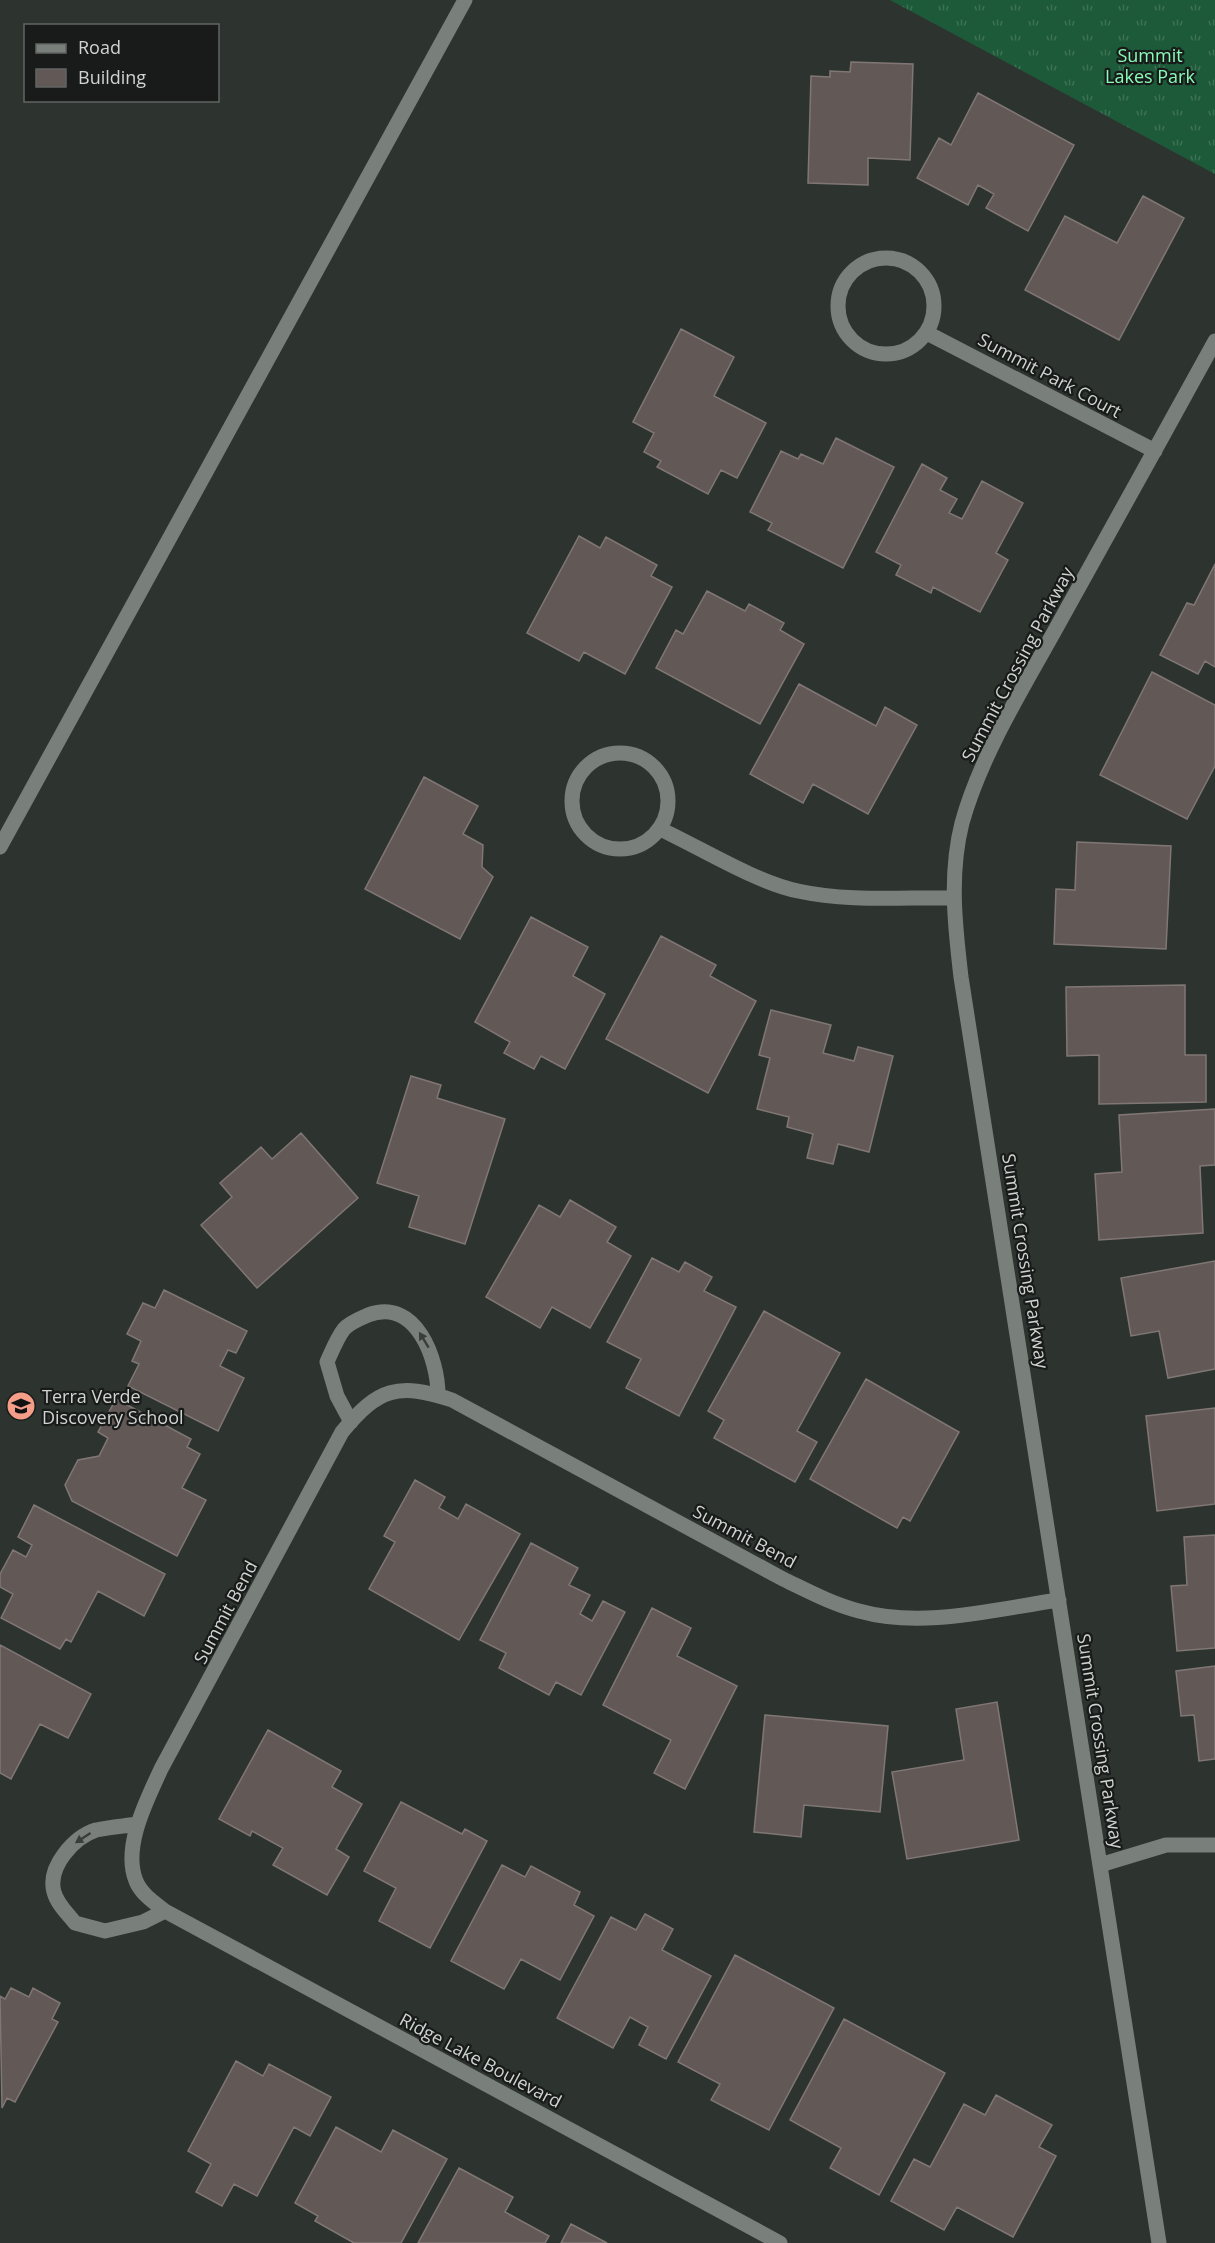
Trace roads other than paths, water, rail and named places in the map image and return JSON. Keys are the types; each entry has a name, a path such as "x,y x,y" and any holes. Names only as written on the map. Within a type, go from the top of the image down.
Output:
{"street":[{"path":"0,847 465,0"},
{"path":"876,259 900,260 916,268 930,284 934,301 933,320 927,333 915,346 901,353 886,355 869,352 848,337 839,320 838,304 840,290 849,275 864,263 876,259"},
{"name":"Summit Park Court","path":"927,333 1155,451"},
{"name":"Summit Crossing Parkway","path":"1159,2243 961,977 954,898 962,823 980,775 1013,706 1215,341"},
{"path":"627,753 643,758 659,772 667,790 668,808 660,829 636,847 622,850 602,847 585,834 574,815 572,799 577,778 588,765 603,756 627,753"},
{"path":"660,829 765,880 797,891 829,895 954,898"},
{"path":"351,1422 337,1396 327,1362 345,1328 378,1312 398,1315 413,1325 426,1340 438,1375 438,1395"},
{"name":"Summit Bend","path":"165,1911 147,1897 136,1881 133,1842 161,1769 342,1432 373,1399 386,1393 427,1391 480,1414 783,1579 849,1608 898,1618 910,1618 1059,1600"},
{"path":"138,1824 94,1831 74,1843 61,1859 54,1873 54,1891 75,1923 105,1931 142,1922 165,1911"},
{"path":"1101,1865 1166,1845 1215,1845"},
{"name":"Ridge Lake Boulevard","path":"165,1911 780,2243"}],"place":[{"name":"Terra Verde Discovery School","path":"21,1406"}],"park label":[{"name":"Summit Lakes Park","path":"1150,65"}]}
